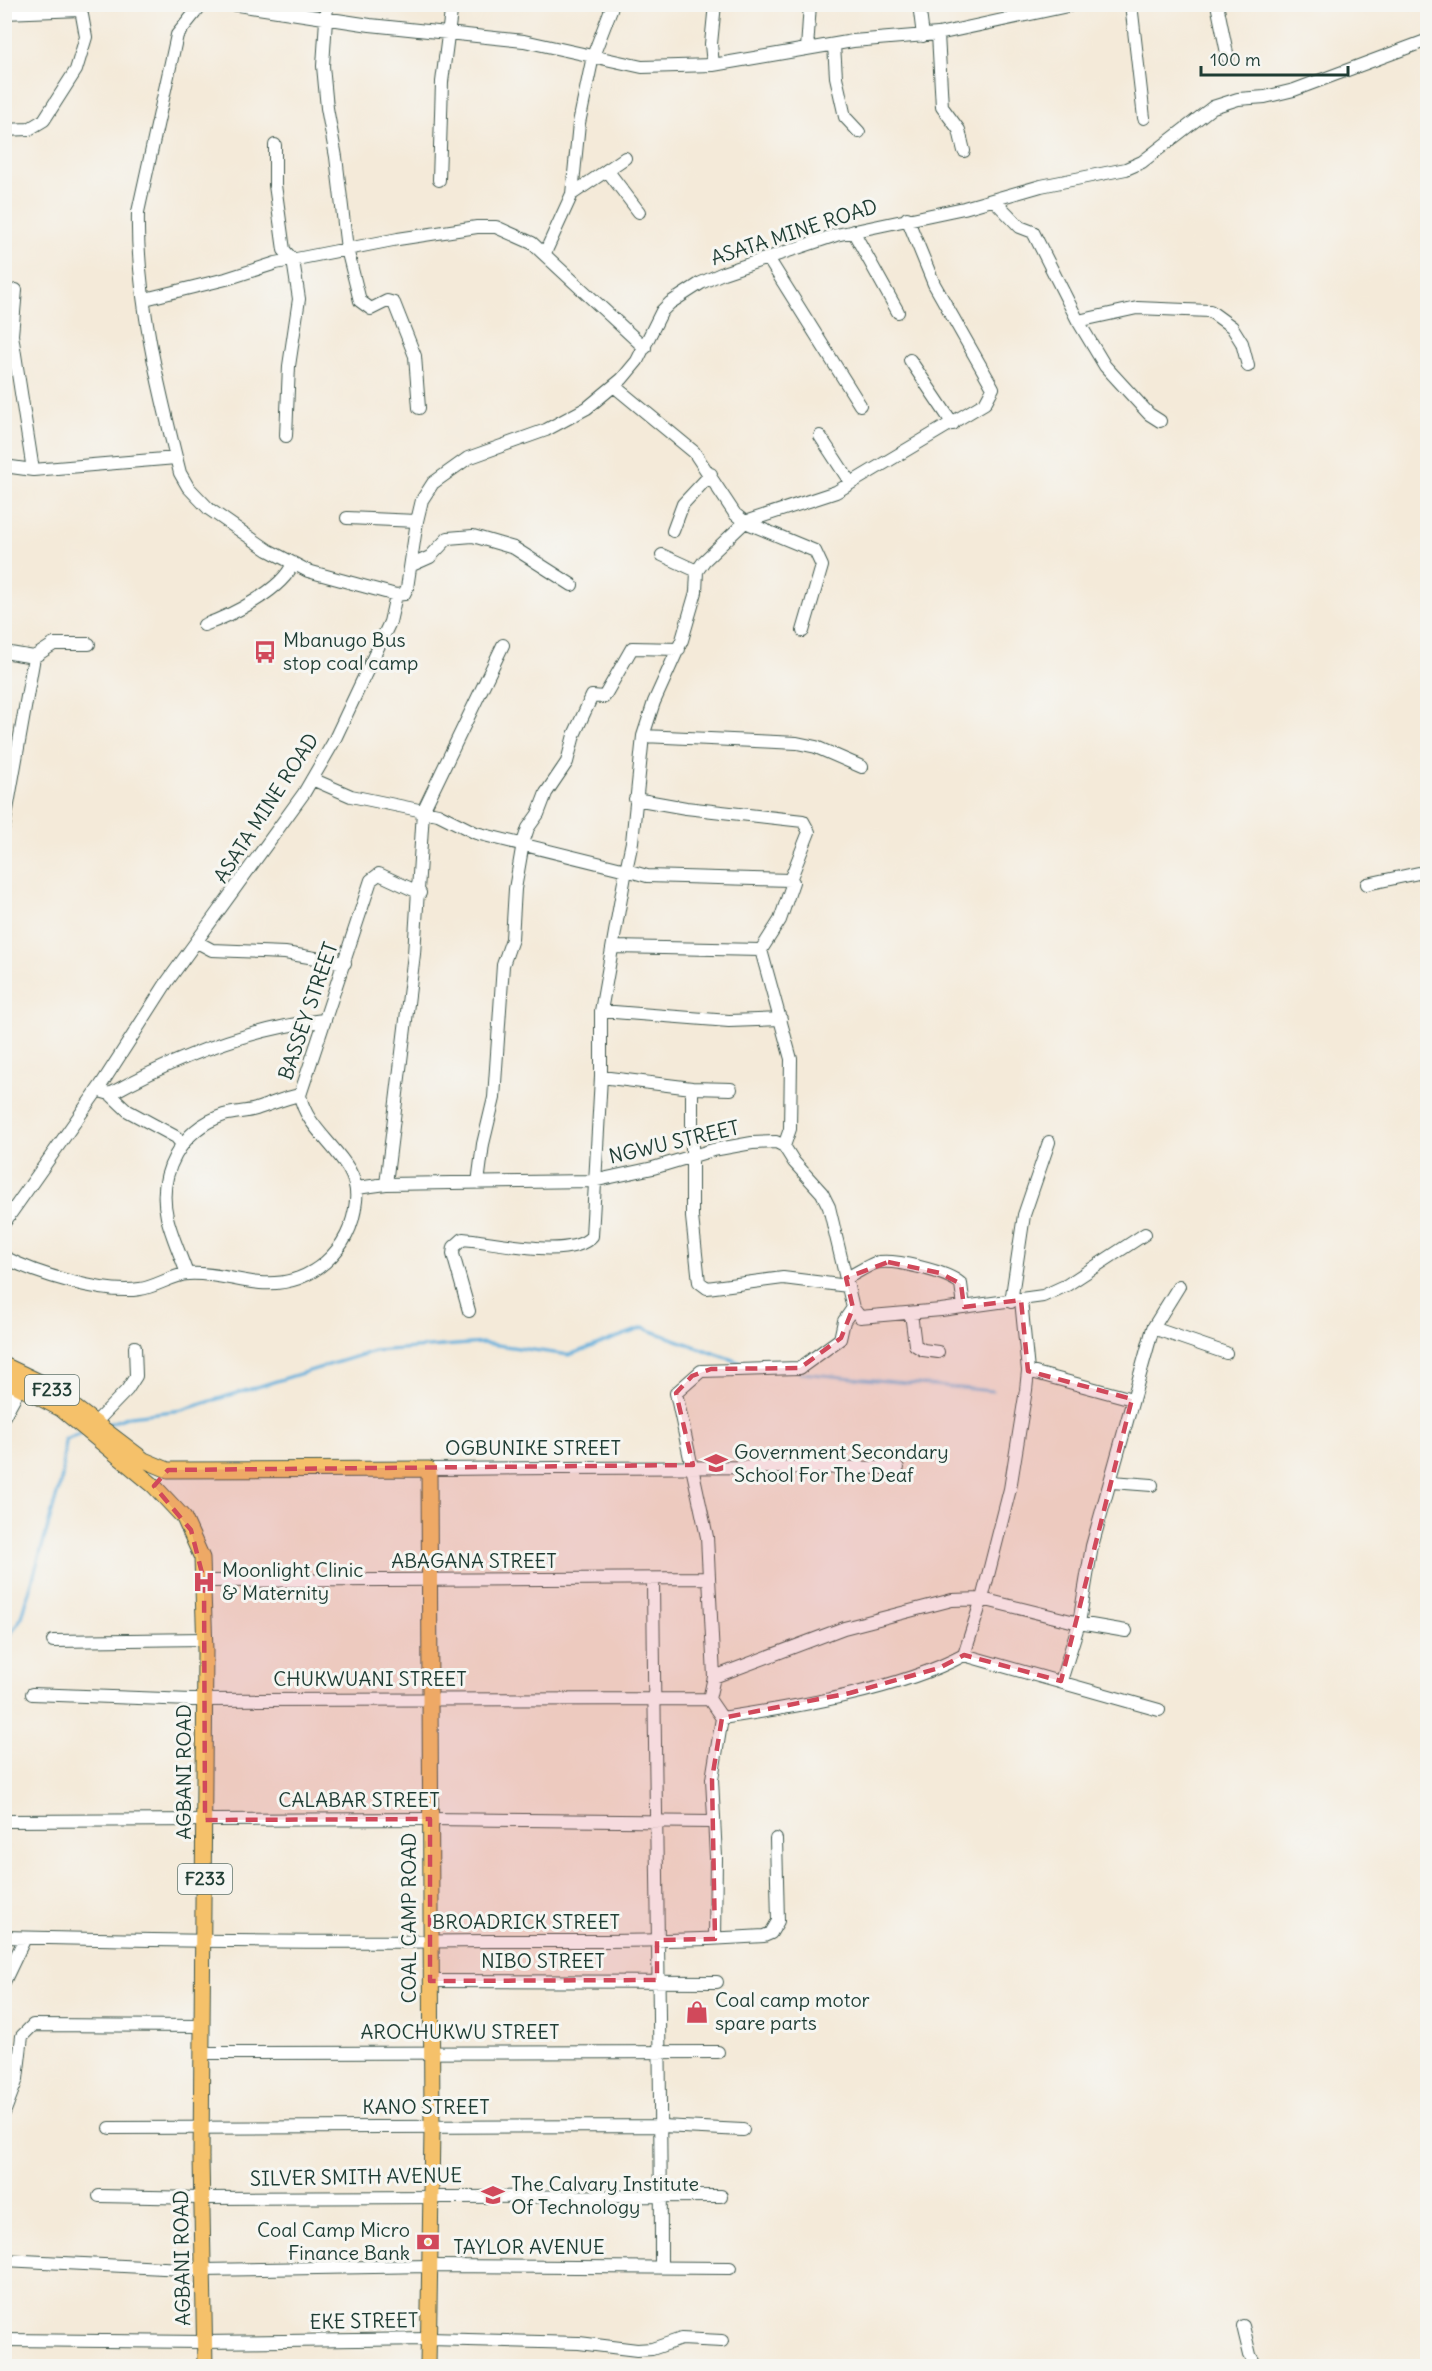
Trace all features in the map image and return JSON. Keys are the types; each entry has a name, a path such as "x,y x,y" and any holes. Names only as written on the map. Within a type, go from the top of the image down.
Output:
{"main road":[{"name":"AGBANI ROAD","path":"4,1365 44,1384 96,1427 144,1460 168,1470"},
{"name":"AGBANI ROAD","path":"4,1379 96,1427 174,1506 191,1530 202,1558 205,1640 202,2129 205,2367"},
{"name":"OGBUNIKE STREET","path":"168,1470 429,1469"},
{"name":"COAL CAMP ROAD","path":"428,2367 432,2126 429,1942 429,1469"},
{"path":"154,1486 168,1470"}],"street":[{"path":"202,4 177,35 141,188 137,238 155,373 176,458 188,487 201,501 268,550 308,571 352,585 364,584 396,595"},
{"path":"231,4 326,11 449,34 524,41 642,67 713,65 834,45 938,34 1029,17 1077,4"},
{"path":"439,180 442,82 452,4"},
{"path":"545,253 572,194 579,123 593,56 613,4"},
{"path":"713,65 711,44 715,4"},
{"path":"807,49 810,4"},
{"path":"919,4 922,36"},
{"path":"1131,4 1144,118"},
{"path":"1217,4 1228,58"},
{"path":"4,13 81,7 86,32 82,57 49,114 40,124 29,129 4,130"},
{"path":"326,11 323,66 347,249 360,301 364,307 371,309 387,301 394,303 415,356 419,408"},
{"path":"938,34 942,107 959,130 964,151"},
{"name":"ASATA MINE ROAD","path":"4,1223 97,1090 152,1004 312,779 333,743 390,622 396,595 405,594 412,565 417,521 427,489 443,474 478,454 560,424 587,408 614,386 629,370 645,348 657,319 670,303 723,273 853,231 995,201 1041,186 1136,166 1213,107 1238,99 1265,98 1294,90 1409,45 1428,40"},
{"path":"834,45 836,77 845,117 859,132"},
{"path":"275,145 275,185 284,250 293,260 299,299 289,366 286,436"},
{"path":"572,194 625,159"},
{"path":"607,170 639,212"},
{"path":"995,201 1020,227 1034,232 1078,321 1104,366 1149,414 1160,421"},
{"path":"469,1311 453,1254 457,1244 463,1239 545,1249 586,1242 591,1236 601,1077 601,1011 626,870 643,736 654,702 679,649 694,601 698,572 704,561 745,522 836,492 985,403 993,388 934,284 908,219"},
{"path":"145,299 293,260 477,227 496,227 524,238 545,253 645,348"},
{"path":"853,231 898,312"},
{"path":"768,258 860,405"},
{"path":"16,290 8,335 33,471"},
{"path":"1078,321 1137,308 1210,311 1237,335 1246,351 1248,366"},
{"path":"910,360 952,424"},
{"path":"614,386 694,452 711,474 729,507 745,522 815,551 822,566 803,631"},
{"path":"820,436 850,482"},
{"path":"4,466 33,471 176,458"},
{"path":"673,531 683,504 711,474"},
{"path":"347,518 417,521"},
{"path":"412,565 430,557 448,538 473,536 514,548 572,585"},
{"path":"662,555 698,572"},
{"path":"204,625 253,600 286,579 293,563"},
{"path":"4,652 34,657 54,644 89,644"},
{"path":"386,1184 420,893 423,811 502,645"},
{"path":"478,1183 483,1144 494,1098 503,965 513,939 515,889 528,828 538,814 546,793 567,762 574,735 592,696 604,697 632,648 679,649"},
{"path":"4,827 10,775 34,657"},
{"path":"643,736 797,743 816,747 862,766"},
{"path":"312,779 351,796 394,807 438,814 476,832 646,876 790,880"},
{"path":"635,799 686,808 803,821 809,832 790,880"},
{"path":"1367,884 1428,871"},
{"name":"BASSEY STREET","path":"357,1188 350,1170 308,1117 300,1095 371,880 378,874 420,893"},
{"path":"790,880 793,885 780,920 761,950 791,1059 790,1129 784,1146 794,1162 822,1193 829,1207 853,1308 860,1317 964,1307 1043,1296 1067,1285 1145,1234"},
{"path":"197,942 212,950 285,953 345,963"},
{"path":"614,947 761,950"},
{"path":"601,1011 729,1021 781,1020"},
{"path":"110,1094 196,1052 231,1040 297,1023 323,1020"},
{"path":"601,1077 692,1088 731,1089"},
{"path":"692,1088 692,1217 699,1282 703,1286 708,1288 783,1278 847,1282 876,1263 888,1262 940,1273 961,1284 964,1307"},
{"path":"97,1090 110,1094 128,1111 166,1131 181,1143"},
{"path":"187,1274 167,1219 164,1190 181,1143 201,1125 225,1115 255,1109 282,1098 300,1095"},
{"name":"NGWU STREET","path":"357,1188 386,1184 593,1181 752,1143 776,1142 784,1146"},
{"path":"964,1655 982,1599 1010,1490 1028,1371 1016,1301 1024,1215 1049,1142"},
{"path":"4,1257 44,1274 83,1284 128,1290 158,1285 187,1274 262,1283 301,1278 320,1268 338,1250 354,1216 357,1188"},
{"path":"1061,1680 1078,1623 1092,1546 1112,1482 1152,1328 1179,1286"},
{"path":"715,1939 716,1857 711,1779 722,1718 709,1699 714,1677 713,1618 707,1536 676,1393 700,1371 800,1368 840,1339 844,1321 853,1308"},
{"path":"911,1313 915,1345 923,1350 938,1352"},
{"path":"1152,1328 1226,1353"},
{"path":"96,1427 136,1376 135,1347"},
{"path":"1028,1371 1132,1399"},
{"path":"4,1416 20,1387"},
{"name":"OGBUNIKE STREET","path":"429,1469 640,1469 693,1465 898,1468"},
{"path":"1112,1482 1152,1485"},
{"name":"ABAGANA STREET","path":"204,1581 709,1578"},
{"path":"653,1580 658,2052 662,2127 660,2267"},
{"path":"714,1677 804,1641 876,1618 952,1600 982,1599 1078,1623 1126,1631"},
{"path":"53,1641 205,1640"},
{"path":"722,1718 850,1693 939,1668 964,1655 1061,1680 1102,1695 1159,1710"},
{"name":"CHUKWUANI STREET","path":"32,1694 191,1700 205,1698 709,1699"},
{"name":"CALABAR STREET","path":"4,1821 430,1819 713,1822"},
{"name":"BROADRICK STREET","path":"4,1937 429,1942 715,1939 764,1936 777,1927 776,1839"},
{"path":"4,1982 25,1938"},
{"name":"NIBO STREET","path":"430,1981 717,1982"},
{"path":"4,2113 17,2079 22,2036 33,2025 203,2026"},
{"name":"AROCHUKWU STREET","path":"203,2053 718,2052"},
{"path":"4,2061 18,2060"},
{"name":"KANO STREET","path":"110,2128 432,2126 662,2127 743,2130"},
{"name":"SILVER SMITH AVENUE","path":"99,2196 202,2198 431,2195 721,2196"},
{"name":"TAYLOR AVENUE","path":"4,2260 203,2270 429,2266 730,2268"},
{"path":"1243,2326 1250,2355 1256,2367"},
{"name":"EKE STREET","path":"4,2340 204,2342 429,2339 579,2343 637,2350 652,2349 662,2343 681,2339 722,2341"}],"highlighted area":[{"path":"888,1262 940,1273 961,1284 964,1307 1021,1300 1028,1371 1132,1399 1061,1681 964,1655 939,1668 850,1693 722,1718 712,1779 715,1939 657,1940 657,1980 430,1981 430,1819 205,1820 204,1581 191,1530 154,1486 168,1470 693,1465 676,1393 692,1376 711,1369 800,1368 841,1338 853,1308 846,1278"}],"waterway":[{"path":"105,1425 130,1416 182,1410 374,1351 483,1343 569,1355 643,1328 747,1365"},
{"path":"800,1373 993,1391"},
{"path":"4,1643 22,1617 62,1477 65,1439 81,1433"}],"place":[{"name":"Mbanugo Bus stop coal camp","path":"265,652"},
{"name":"Government Secondary School For The Deaf","path":"716,1463"},
{"name":"Moonlight Clinic & Maternity","path":"204,1582"},
{"name":"Coal camp motor spare parts","path":"697,2012"},
{"name":"The Calvary Institute Of Technology","path":"493,2195"},
{"name":"Coal Camp Micro Finance Bank","path":"428,2242"}]}
